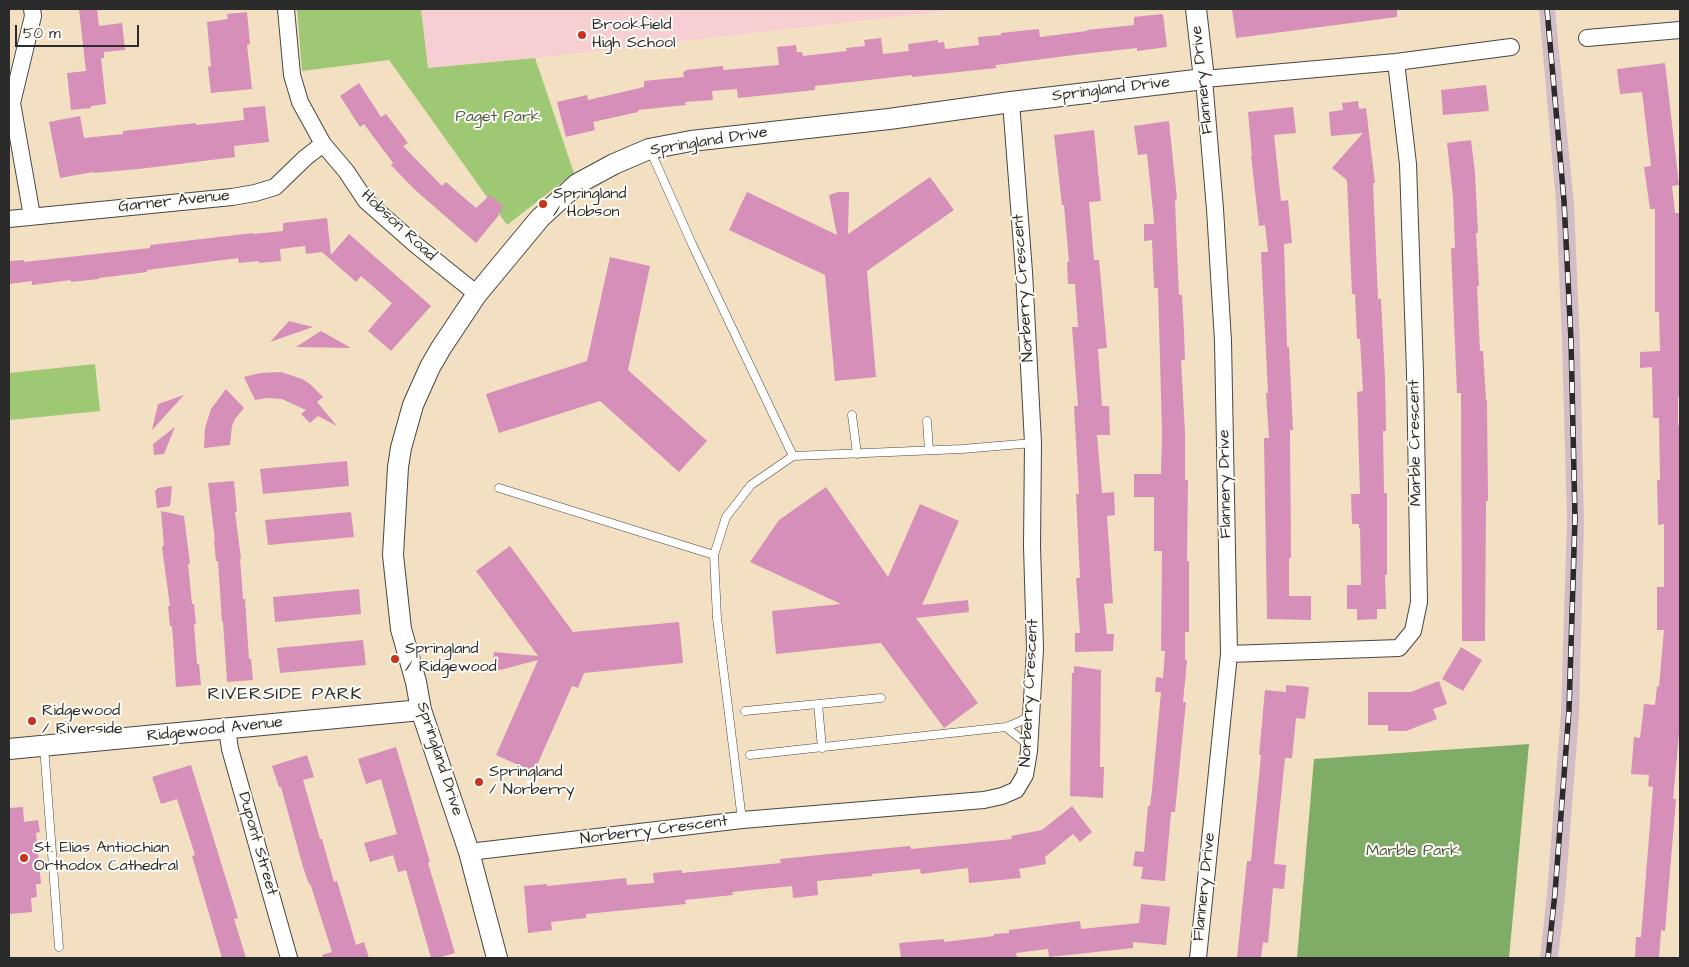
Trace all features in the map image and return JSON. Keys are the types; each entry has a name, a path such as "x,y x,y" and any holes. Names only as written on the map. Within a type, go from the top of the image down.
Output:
{"street":[{"path":"32,9 33,16 12,102 32,216"},
{"name":"Hobson Road","path":"286,9 292,76 300,102 323,144 346,171 366,200 416,246 477,294"},
{"name":"Flannery Drive","path":"1196,9 1215,209 1223,341 1229,654 1198,958"},
{"path":"1587,38 1680,30"},
{"name":"Springland Drive","path":"497,958 469,852 421,710 416,682 401,630 393,555 398,467 401,448 413,405 438,354 477,294 540,218 577,184 614,164 650,149 690,141 889,119 1204,79 1396,62 1511,47"},
{"name":"Marble Crescent","path":"1229,654 1399,648 1413,631 1419,602 1415,372 1408,164 1396,62"},
{"name":"Norberry Crescent","path":"469,852 742,820 984,800 1002,796 1016,790 1025,776 1029,746 1035,649 1032,546 1033,443 1024,272 1011,102"},
{"name":"Garner Avenue","path":"9,219 232,197 254,193 275,187 305,158 323,144"},
{"name":"Ridgewood Avenue","path":"9,749 421,710"},
{"name":"Dupont Street","path":"227,729 230,749 289,958"}],"lane":[{"path":"650,149 692,244 793,456"},
{"path":"852,415 857,454"},
{"path":"927,421 929,450"},
{"path":"742,820 717,618 714,555 726,517 751,485 793,456 1033,443"},
{"path":"498,488 714,555"},
{"path":"745,711 881,698"},
{"path":"818,704 822,748"},
{"path":"750,755 1006,728 1019,722 1031,713"},
{"path":"1006,728 1029,746"},
{"path":"44,746 59,947"}],"shaded area":[{"name":"Brookfield High School","path":"421,9 946,9 946,11 535,58 428,68"},
{"path":"1539,9 1555,9 1574,205 1580,345 1584,523 1579,715 1565,897 1558,958 1540,958 1547,894 1561,712 1567,520 1556,202"}],"green space":[{"name":"Paget Park","path":"297,9 421,9 428,68 535,58 574,173 507,225 389,60 302,71"},
{"path":"95,364 100,411 10,420 9,373"},
{"name":"Marble Park","path":"1529,744 1509,958 1297,958 1314,759"}],"building":[{"path":"79,9 97,9 99,26 122,23 125,50 104,52 104,58 101,58 106,104 71,110 67,73 86,71"},
{"path":"1232,9 1397,9 1397,17 1236,38"},
{"path":"247,12 250,44 247,45 252,89 211,93 208,67 211,66 207,22 228,19 227,14"},
{"path":"1163,14 1167,47 1137,51 1137,48 1082,54 996,65 996,68 815,86 815,90 738,98 737,89 712,91 713,100 685,102 686,105 638,110 638,112 593,122 595,130 566,137 557,102 587,95 588,100 644,87 644,81 684,77 683,72 686,70 723,66 723,70 779,65 777,47 796,45 797,52 802,52 803,56 847,51 846,48 865,46 864,40 881,38 883,54 909,51 908,44 938,40 938,43 944,42 945,49 979,45 978,37 1001,35 1001,33 1039,29 1040,37 1134,25 1134,17"},
{"path":"1665,63 1679,185 1672,186 1675,213 1679,213 1680,735 1673,799 1676,799 1665,931 1661,930 1659,958 1635,958 1636,937 1641,937 1653,787 1648,786 1649,775 1631,774 1634,737 1640,738 1644,704 1655,705 1657,686 1659,687 1664,630 1657,630 1657,587 1664,587 1664,524 1658,525 1657,480 1660,480 1659,418 1653,418 1652,367 1640,368 1640,352 1660,351 1659,312 1655,312 1655,209 1650,209 1644,167 1651,166 1642,92 1620,94 1617,69"},
{"path":"359,83 381,117 386,114 408,143 403,146 442,186 446,182 476,208 490,195 504,207 476,243 414,189 391,165 393,163 364,124 360,127 340,96"},
{"path":"1486,85 1489,111 1443,115 1441,90"},
{"path":"1358,101 1359,109 1366,108 1375,183 1373,183 1378,299 1381,299 1385,379 1386,431 1383,431 1384,493 1387,493 1387,575 1385,575 1386,609 1377,609 1377,619 1357,620 1357,609 1347,609 1347,585 1361,585 1360,528 1359,524 1352,524 1351,494 1360,494 1357,392 1363,391 1360,339 1357,339 1355,294 1352,294 1347,180 1332,168 1363,133 1331,136 1329,112 1343,110 1342,103"},
{"path":"265,106 269,142 234,146 235,157 139,169 93,172 60,178 49,122 80,116 84,138 123,134 123,131 244,120 243,108"},
{"path":"1293,107 1296,133 1274,135 1281,201 1288,200 1292,243 1284,244 1287,347 1289,347 1293,430 1290,430 1291,558 1289,558 1289,596 1311,596 1311,620 1267,619 1264,438 1269,438 1261,252 1268,252 1265,225 1259,226 1248,112"},
{"path":"1169,121 1177,199 1175,200 1179,295 1182,295 1184,332 1185,360 1181,360 1185,432 1185,480 1188,480 1187,561 1189,561 1189,632 1185,632 1185,660 1187,660 1183,702 1186,702 1175,812 1171,812 1165,881 1141,879 1143,867 1133,866 1135,851 1144,852 1161,692 1155,692 1156,677 1163,678 1165,651 1161,651 1162,551 1154,551 1154,497 1134,497 1134,474 1161,474 1162,432 1158,288 1154,288 1152,240 1144,241 1144,224 1154,224 1153,211 1147,154 1138,155 1134,126"},
{"path":"1094,130 1101,201 1089,202 1094,260 1099,260 1107,348 1098,349 1102,406 1109,406 1110,435 1097,435 1102,493 1114,492 1115,515 1107,516 1113,603 1104,604 1107,634 1114,634 1113,651 1075,652 1075,633 1080,633 1076,578 1080,578 1076,494 1079,494 1074,406 1078,406 1072,327 1078,327 1075,284 1068,284 1067,262 1069,262 1064,205 1062,205 1054,135"},
{"path":"1471,140 1475,173 1478,233 1476,233 1480,351 1483,351 1487,400 1488,501 1486,501 1485,641 1462,641 1461,393 1457,393 1451,248 1455,248 1453,197 1447,143"},
{"path":"930,177 954,210 867,271 876,377 835,381 825,275 729,230 747,192 837,235 829,195 838,192 849,192 848,234"},
{"path":"327,218 331,255 349,234 431,306 391,351 368,331 392,303 361,276 356,282 322,252 306,254 305,246 280,249 281,261 239,263 238,258 147,270 147,272 99,279 71,282 71,280 32,285 32,281 9,284 9,261 24,260 24,262 150,248 150,245 283,231 283,223"},
{"path":"610,257 650,266 628,370 707,441 679,472 600,401 499,433 486,394 587,361"},
{"path":"289,321 313,327 270,342"},
{"path":"321,331 351,348 296,347"},
{"path":"281,372 302,379 310,384 323,397 317,402 337,426 318,416 310,423 301,414 306,410 282,399 267,398 255,400 244,377 260,373"},
{"path":"226,389 244,408 232,426 230,445 204,448 205,428 211,409"},
{"path":"184,395 152,430 158,404"},
{"path":"175,427 164,454 154,455 153,444"},
{"path":"347,461 349,486 263,494 260,469"},
{"path":"234,481 243,599 245,599 249,659 251,659 253,680 227,682 218,561 216,561 208,483"},
{"path":"172,486 170,506 157,508 155,490"},
{"path":"826,487 888,577 920,504 959,521 922,605 968,600 969,612 916,618 978,703 944,728 881,643 776,654 772,611 841,604 750,562 779,520"},
{"path":"161,511 184,516 190,564 188,564 192,604 194,604 196,624 194,624 197,664 199,664 201,685 176,687 172,626 170,626 168,606 170,606 162,547 164,545"},
{"path":"351,512 354,537 268,545 265,520"},
{"path":"510,546 573,632 679,622 683,663 584,673 578,688 572,686 534,772 496,755 538,660 496,671 493,662 494,652 538,656 476,571"},
{"path":"359,589 361,614 275,622 273,597"},
{"path":"363,640 366,665 280,673 277,648"},
{"path":"1461,647 1482,660 1463,691 1442,679"},
{"path":"1074,666 1101,670 1100,767 1104,767 1103,798 1070,796 1072,673 1074,673"},
{"path":"1439,681 1447,704 1433,709 1437,719 1406,731 1388,731 1388,725 1368,725 1368,692 1411,692"},
{"path":"1286,685 1309,687 1305,719 1296,718 1292,758 1285,758 1274,864 1286,865 1284,889 1273,888 1268,943 1263,942 1261,958 1237,958 1247,861 1251,861 1265,690 1286,692"},
{"path":"396,747 455,953 438,958 431,958 406,870 398,872 393,855 370,862 364,843 397,834 381,779 366,784 358,759"},
{"path":"307,755 314,777 303,780 320,839 322,839 334,882 337,881 356,945 364,942 369,958 323,958 322,955 332,952 303,867 281,787 279,787 272,766"},
{"path":"191,765 238,918 234,919 246,958 222,958 192,856 195,855 177,799 161,804 152,777"},
{"path":"1072,806 1092,832 1080,842 1073,834 1045,857 1046,864 1019,869 1021,878 969,883 968,868 921,874 920,869 872,874 872,876 817,881 818,895 793,898 792,886 732,892 733,895 685,900 686,904 586,914 586,918 551,922 552,930 528,933 524,886 547,884 547,886 626,878 627,885 654,883 653,873 682,870 682,873 781,863 780,859 910,846 911,849 1012,839 1011,836 1042,830"},
{"name":"St. Elias Antiochian Orthodox Cathedral","path":"23,807 24,822 38,820 40,832 36,833 41,884 36,884 37,897 31,898 32,912 9,914 9,808"},
{"path":"1141,904 1170,907 1166,945 1133,942 1133,948 1049,957 1048,949 1016,953 1017,957 1003,958 901,958 899,943 944,939 944,942 994,936 994,934 1009,933 1009,930 1080,921 1081,929 1139,923"}],"railway":[{"path":"1547,9 1564,201 1571,340 1575,518 1569,710 1548,958"}],"place":[{"name":"Brookfield High School","path":"582,35"},
{"name":"Springland / Hobson","path":"543,204"},
{"name":"Springland / Ridgewood","path":"395,659"},
{"name":"Ridgewood / Riverside","path":"32,721"},
{"name":"Springland / Norberry","path":"479,782"},
{"name":"St. Elias Antiochian Orthodox Cathedral","path":"24,858"}],"district":[{"name":"RIVERSIDE PARK","path":"285,695"}]}
